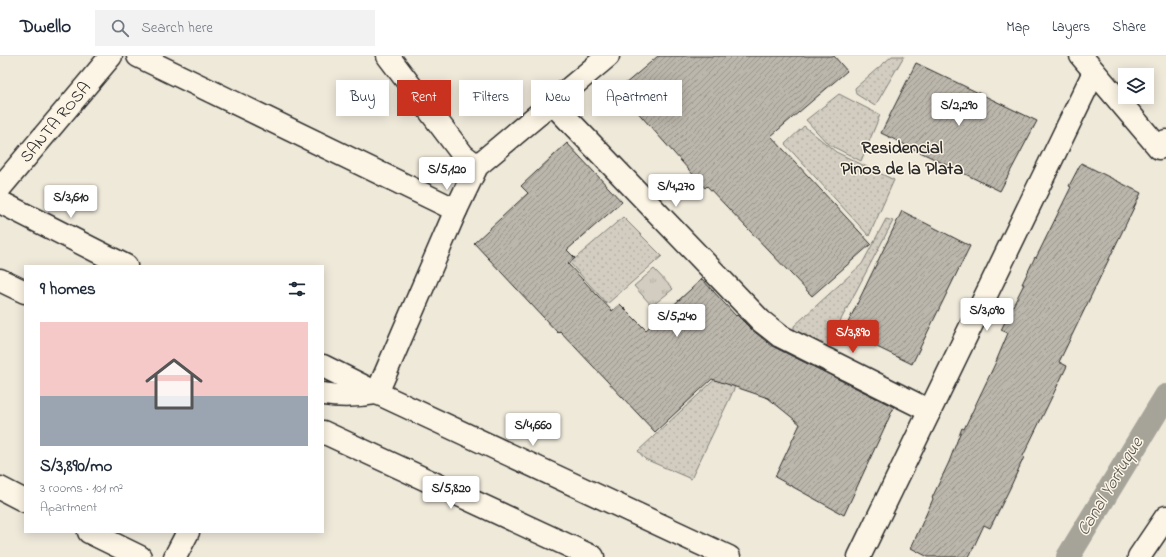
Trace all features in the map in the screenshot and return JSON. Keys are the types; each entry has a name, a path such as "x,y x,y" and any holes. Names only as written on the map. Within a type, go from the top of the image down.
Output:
{"street":[{"name":"SANTA ROSA","path":"0,188 111,56"},
{"path":"138,56 456,210"},
{"path":"388,56 463,155 477,166"},
{"path":"579,80 608,56"},
{"path":"859,557 930,411 1088,64 1162,145"},
{"path":"377,394 456,210 477,166 537,116"},
{"path":"565,116 762,321 780,336 930,411"},
{"path":"0,202 124,265"},
{"path":"0,280 24,292"},
{"path":"324,367 377,394 729,557"},
{"path":"324,394 359,396 377,394"},
{"path":"324,432 593,557"},
{"path":"0,488 24,500"},
{"path":"1139,557 1166,517"},
{"path":"91,533 140,557"},
{"path":"175,557 187,533"}],"green space":[{"path":"892,56 904,56 875,106 856,94 855,88"},
{"path":"839,94 880,115 861,161 828,144 806,120"},
{"path":"804,126 836,152 894,180 869,236 785,144"},
{"path":"623,217 662,256 607,304 570,263"},
{"path":"886,219 893,221 826,348 794,331 794,326 862,264"},
{"path":"654,269 673,289 652,306 634,286"},
{"path":"754,343 730,398 691,479 645,459 638,451"}],"building":[{"path":"658,56 834,56 847,71 771,136 871,244 812,296 707,186 705,188 641,116 682,116 682,80 630,80"},
{"path":"916,63 1037,121 1000,191 881,133"},
{"path":"567,143 622,202 567,250 575,258 568,264 612,311 620,304 646,330 702,279 736,316 737,315 772,346 894,407 844,515 775,477 800,424 768,398 712,379 655,432 560,331 558,333 474,243 528,193 521,186"},
{"path":"1081,163 1141,193 1059,362 1067,366 990,528 984,525 969,557 928,557 911,548 949,462 962,428 964,429 1008,333 1001,330 1024,284 1022,284 1035,257 1036,258 1071,187 1069,186"},
{"path":"902,211 970,246 912,364 844,331"}],"waterway":[{"name":"Canal Yortuque","path":"1068,557 1166,396"}],"district":[{"name":"Residencial Pinos de la Plata","path":"902,159"}]}
